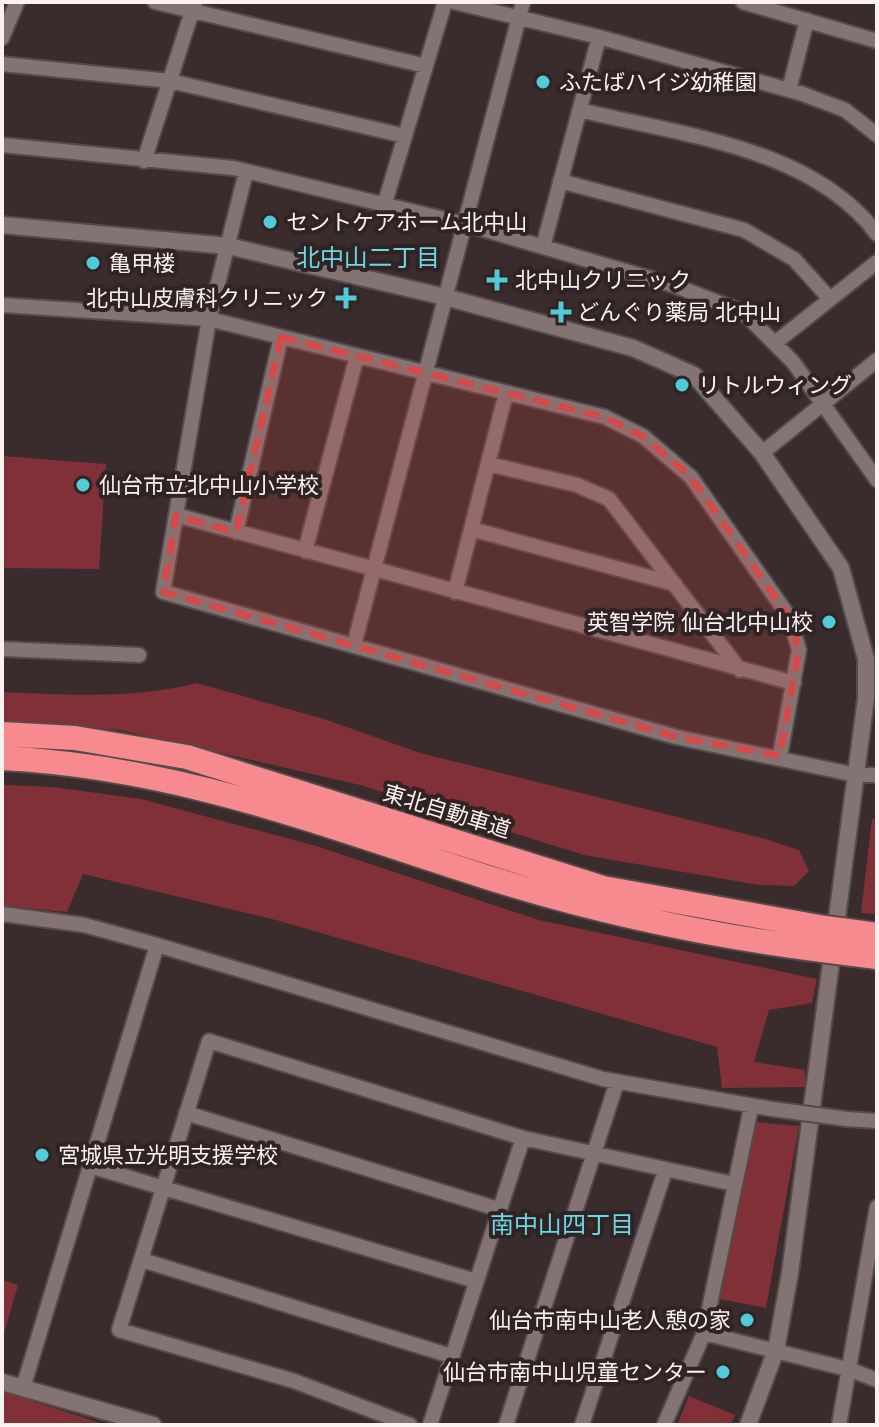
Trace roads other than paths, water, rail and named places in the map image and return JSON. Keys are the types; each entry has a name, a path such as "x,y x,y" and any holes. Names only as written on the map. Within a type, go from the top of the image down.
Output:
{"highway":[{"name":"東北自動車道","path":"2,734 89,740 187,757 603,888 835,941 877,957"},
{"name":"東北自動車道","path":"2,758 96,765 156,775 286,811 498,881 630,917 753,941 835,941 877,935"}],"street":[{"path":"2,38 17,2"},
{"path":"155,2 194,6 426,66"},
{"path":"384,206 445,2"},
{"path":"454,2 599,37 789,90 845,110 877,135"},
{"path":"354,645 523,2"},
{"path":"743,2 877,41"},
{"path":"144,161 194,6"},
{"path":"789,90 807,20"},
{"path":"543,247 599,37"},
{"path":"2,64 170,81 405,136"},
{"path":"580,110 778,159 817,178 863,214 877,234"},
{"path":"2,145 246,172 465,224 673,285 743,312 793,362 823,403 871,458 877,480"},
{"path":"246,172 209,319 163,592 676,737 780,756 856,775 877,775"},
{"path":"560,181 744,230 794,259 830,299"},
{"path":"2,225 228,246 445,297 633,348 694,375 762,453 841,568 866,659 856,775 790,1273 776,1350 748,1425"},
{"path":"775,343 877,262"},
{"path":"2,305 209,319 605,417 643,436 691,477 790,618 799,650 780,756"},
{"path":"236,532 281,337"},
{"path":"305,551 357,356"},
{"path":"762,453 877,360"},
{"path":"455,592 506,393"},
{"path":"488,464 577,485 609,499 740,670"},
{"path":"176,515 794,683"},
{"path":"471,529 675,584"},
{"path":"2,649 139,655"},
{"path":"2,914 84,925 617,1082 751,1108 877,1121"},
{"path":"23,1388 157,945"},
{"path":"410,1425 294,1381 119,1330 209,1041 523,1138 734,1184"},
{"path":"506,1425 617,1082"},
{"path":"664,1425 704,1333 751,1108"},
{"path":"186,1113 498,1209"},
{"path":"430,1425 523,1138"},
{"path":"90,1166 476,1281"},
{"path":"582,1425 665,1171"},
{"path":"839,1425 877,1207"},
{"path":"142,1260 451,1356"},
{"path":"704,1333 851,1370 877,1380"},
{"path":"2,1382 153,1425"}],"place":[{"name":"ふたばハイジ幼稚園","path":"543,82"},
{"name":"セントケアホーム北中山","path":"270,222"},
{"name":"亀甲楼","path":"93,263"},
{"name":"北中山クリニック","path":"497,280"},
{"name":"北中山皮膚科クリニック","path":"346,298"},
{"name":"どんぐり薬局 北中山","path":"561,312"},
{"name":"リトルウィング","path":"682,385"},
{"name":"仙台市立北中山小学校","path":"83,485"},
{"name":"英智学院 仙台北中山校","path":"829,622"},
{"name":"宮城県立光明支援学校","path":"42,1155"},
{"name":"仙台市南中山老人憩の家","path":"747,1320"},
{"name":"仙台市南中山児童センター","path":"723,1372"}],"district":[{"name":"北中山二丁目","path":"368,258"},
{"name":"南中山四丁目","path":"562,1225"}]}
